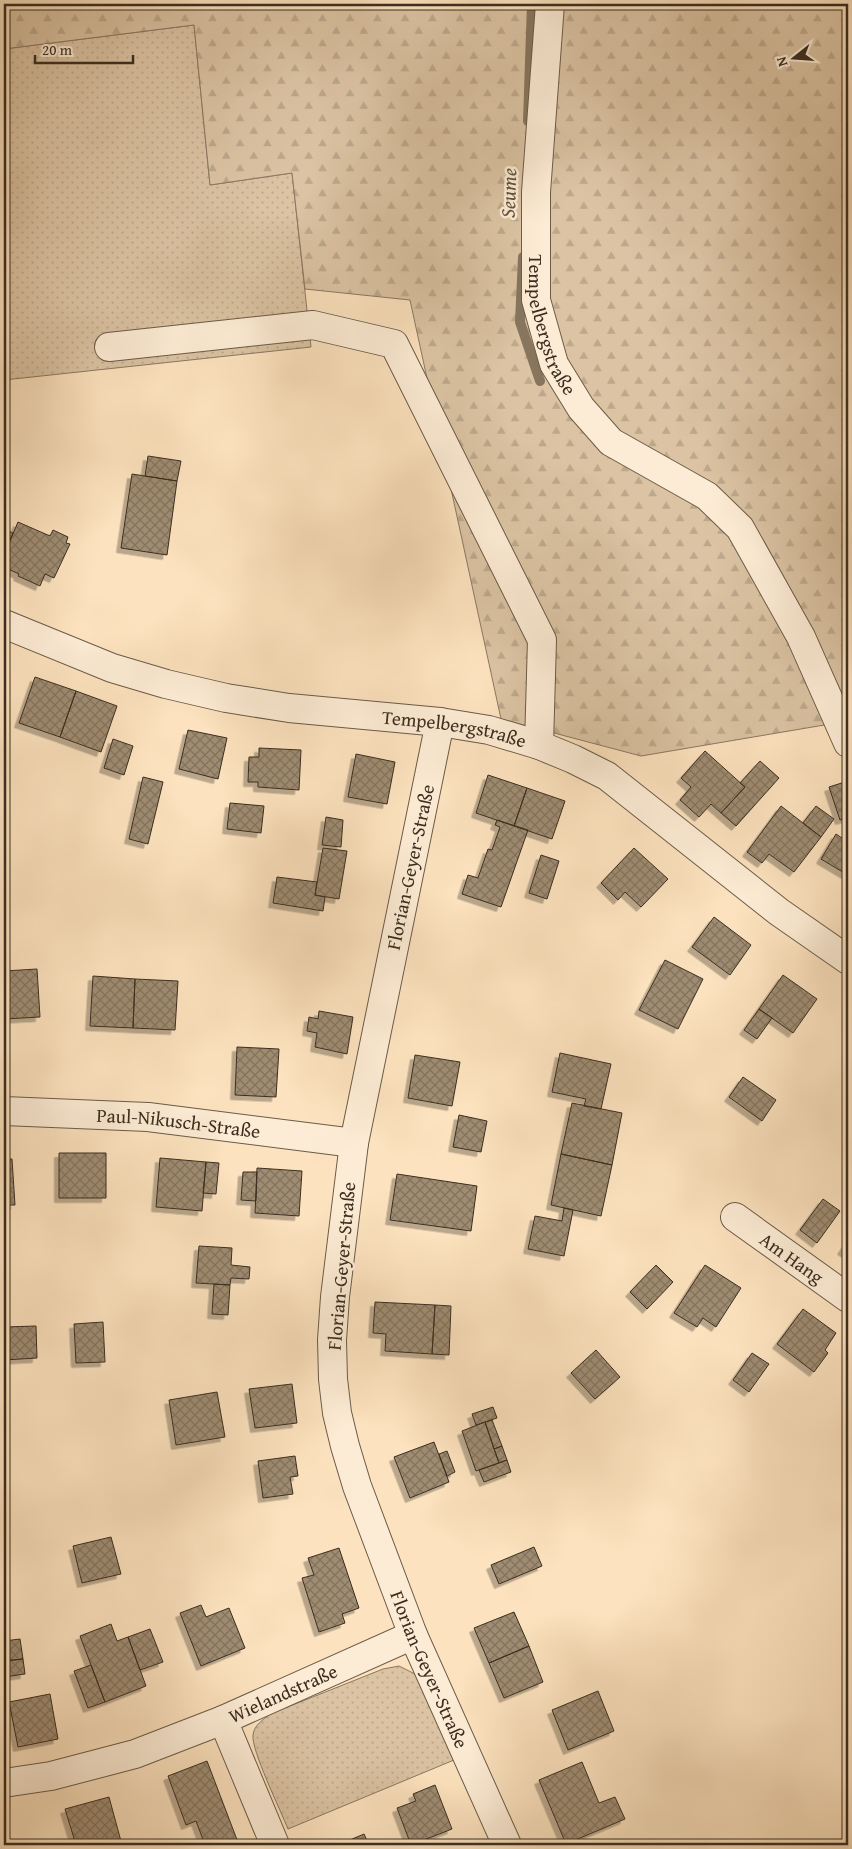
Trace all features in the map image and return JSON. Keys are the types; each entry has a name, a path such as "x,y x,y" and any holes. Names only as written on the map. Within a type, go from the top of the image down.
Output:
{"street":[{"name":"Tempelbergstraße","path":"550,4 536,192 536,300 554,364 581,408 611,442 707,496 740,528 841,712 848,743"},
{"path":"109,347 313,325 394,344 542,640 538,745"},
{"name":"Tempelbergstraße","path":"4,624 112,668 166,684 226,698 289,708 440,722 489,730 538,745 573,759 607,776 779,912 848,960"},
{"name":"Florian-Geyer-Straße","path":"440,722 354,1143 335,1297 333,1379 345,1446 357,1486 413,1635 507,1845"},
{"name":"Paul-Nikusch-Straße","path":"4,1110 148,1117 354,1143"},
{"name":"Am Hang","path":"735,1217 848,1298"},
{"name":"Wielandstraße","path":"275,1845 223,1720 413,1635"},
{"path":"4,1783 51,1776 135,1754 223,1720"}],"green space":[{"path":"4,4 848,4 848,721 641,756 501,719 410,300 305,289 292,173 210,185 194,25 4,49"},
{"path":"194,25 210,185 292,173 311,347 4,380 4,49"},
{"path":"399,1666 417,1675 454,1760 288,1829 257,1753 253,1735 257,1726 270,1714 383,1669"}],"building":[{"path":"148,456 181,461 177,481 145,476"},
{"path":"132,474 177,481 167,555 121,548"},
{"path":"18,522 50,536 53,530 68,537 66,543 70,544 54,578 45,574 40,586 4,567 4,555"},
{"path":"4,529 13,533 4,554"},
{"path":"35,677 76,691 60,737 19,723"},
{"path":"76,691 117,706 101,752 60,737"},
{"path":"188,730 227,738 218,779 179,769"},
{"path":"113,739 133,746 124,775 104,768"},
{"path":"259,748 301,750 299,790 258,787 258,782 248,782 249,757 259,757"},
{"path":"705,751 745,787 721,813 711,804 699,817 680,800 691,787 681,778"},
{"path":"356,754 395,762 387,804 348,797"},
{"path":"760,761 779,778 736,826 721,813 745,787 740,783"},
{"path":"488,775 527,788 514,826 476,813"},
{"path":"143,777 163,782 148,844 129,839"},
{"path":"848,781 848,818 840,820 829,787"},
{"path":"527,788 565,801 552,839 514,826"},
{"path":"230,803 264,806 261,833 227,829"},
{"path":"781,806 821,837 794,872 769,854 762,863 747,852"},
{"path":"816,806 834,819 821,837 803,823"},
{"path":"326,817 343,820 341,847 322,845"},
{"path":"497,820 528,830 501,907 462,894 468,875 478,878 488,849 492,850 500,827 495,825"},
{"path":"836,834 848,842 848,871 846,874 821,859"},
{"path":"323,848 347,851 339,899 315,895"},
{"path":"634,848 668,879 641,907 625,892 618,900 601,883"},
{"path":"541,855 559,861 547,899 529,893"},
{"path":"277,877 317,882 315,895 325,897 323,911 273,903"},
{"path":"714,917 751,945 730,975 692,947"},
{"path":"665,960 703,979 678,1029 639,1010"},
{"path":"37,969 40,1017 4,1019 4,971"},
{"path":"783,975 817,999 793,1033 759,1009"},
{"path":"93,976 135,979 133,1028 90,1026"},
{"path":"135,979 178,981 175,1030 133,1028"},
{"path":"759,1009 772,1018 757,1039 744,1030"},
{"path":"319,1011 353,1017 347,1054 315,1047 317,1033 307,1031 309,1017 318,1019"},
{"path":"237,1047 279,1049 276,1097 235,1095"},
{"path":"560,1053 611,1064 601,1109 584,1106 586,1099 552,1092"},
{"path":"415,1055 460,1062 452,1106 408,1098"},
{"path":"743,1077 776,1100 762,1121 729,1097"},
{"path":"572,1103 622,1113 612,1165 561,1154"},
{"path":"459,1115 487,1121 481,1152 453,1147"},
{"path":"59,1153 106,1153 106,1198 59,1198"},
{"path":"561,1154 612,1165 601,1216 551,1205"},
{"path":"160,1158 206,1162 202,1211 156,1207"},
{"path":"4,1159 12,1159 15,1205 4,1205"},
{"path":"206,1162 219,1163 216,1194 203,1193"},
{"path":"257,1168 302,1171 299,1216 255,1213"},
{"path":"243,1172 257,1172 256,1201 241,1200"},
{"path":"397,1174 477,1186 471,1231 390,1220"},
{"path":"823,1199 840,1211 817,1243 800,1230"},
{"path":"564,1208 573,1210 564,1256 528,1249 535,1216 562,1221"},
{"path":"848,1241 848,1254 842,1250"},
{"path":"199,1246 232,1248 231,1265 250,1267 249,1279 231,1278 230,1285 196,1283"},
{"path":"656,1265 673,1282 647,1309 630,1292"},
{"path":"705,1265 741,1288 716,1327 703,1318 697,1327 674,1313"},
{"path":"214,1284 230,1285 228,1315 212,1314"},
{"path":"375,1302 435,1305 432,1354 385,1351 386,1334 373,1333"},
{"path":"435,1305 451,1306 449,1355 432,1354"},
{"path":"803,1309 836,1333 825,1350 828,1353 814,1372 777,1344"},
{"path":"103,1322 105,1362 76,1363 74,1324"},
{"path":"36,1326 37,1358 4,1360 4,1327"},
{"path":"596,1350 620,1377 595,1399 571,1373"},
{"path":"752,1353 769,1364 749,1392 733,1380"},
{"path":"292,1384 297,1423 255,1428 249,1389"},
{"path":"217,1392 225,1437 176,1445 169,1400"},
{"path":"493,1407 497,1418 476,1425 472,1414"},
{"path":"492,1420 502,1446 494,1449 485,1422"},
{"path":"485,1422 499,1463 476,1471 462,1431"},
{"path":"434,1442 449,1482 410,1498 394,1457"},
{"path":"502,1446 507,1460 499,1463 494,1449"},
{"path":"447,1451 455,1472 447,1476 439,1454"},
{"path":"295,1456 298,1476 290,1477 293,1494 263,1498 258,1461"},
{"path":"507,1460 511,1472 484,1482 479,1470"},
{"path":"111,1537 121,1574 82,1583 73,1546"},
{"path":"534,1547 542,1566 499,1584 491,1565"},
{"path":"339,1548 359,1608 342,1614 345,1623 319,1632 302,1578 314,1575 308,1558"},
{"path":"201,1605 206,1617 229,1608 245,1648 201,1666 180,1613"},
{"path":"514,1612 529,1646 489,1663 474,1628"},
{"path":"111,1624 117,1641 128,1637 146,1686 105,1702 80,1636"},
{"path":"150,1629 163,1662 140,1670 128,1637"},
{"path":"20,1639 23,1659 4,1661 4,1641"},
{"path":"529,1646 543,1682 504,1698 489,1663"},
{"path":"23,1659 25,1674 4,1677 4,1661"},
{"path":"91,1665 105,1702 88,1708 74,1671"},
{"path":"598,1691 614,1731 568,1750 552,1710"},
{"path":"50,1694 58,1739 18,1747 9,1702"},
{"path":"207,1761 239,1845 205,1845 196,1821 186,1825 168,1776"},
{"path":"582,1762 599,1803 615,1797 625,1819 566,1844 539,1780"},
{"path":"435,1785 452,1829 411,1845 397,1808 416,1801 413,1794"},
{"path":"109,1797 122,1845 76,1845 65,1809"},
{"path":"5,1821 8,1845 4,1845"},
{"path":"364,1834 369,1845 338,1845"}],"waterway":[{"name":"Seume","path":"528,121 532,4"},
{"name":"Seume","path":"523,257 520,322 540,381"}]}
